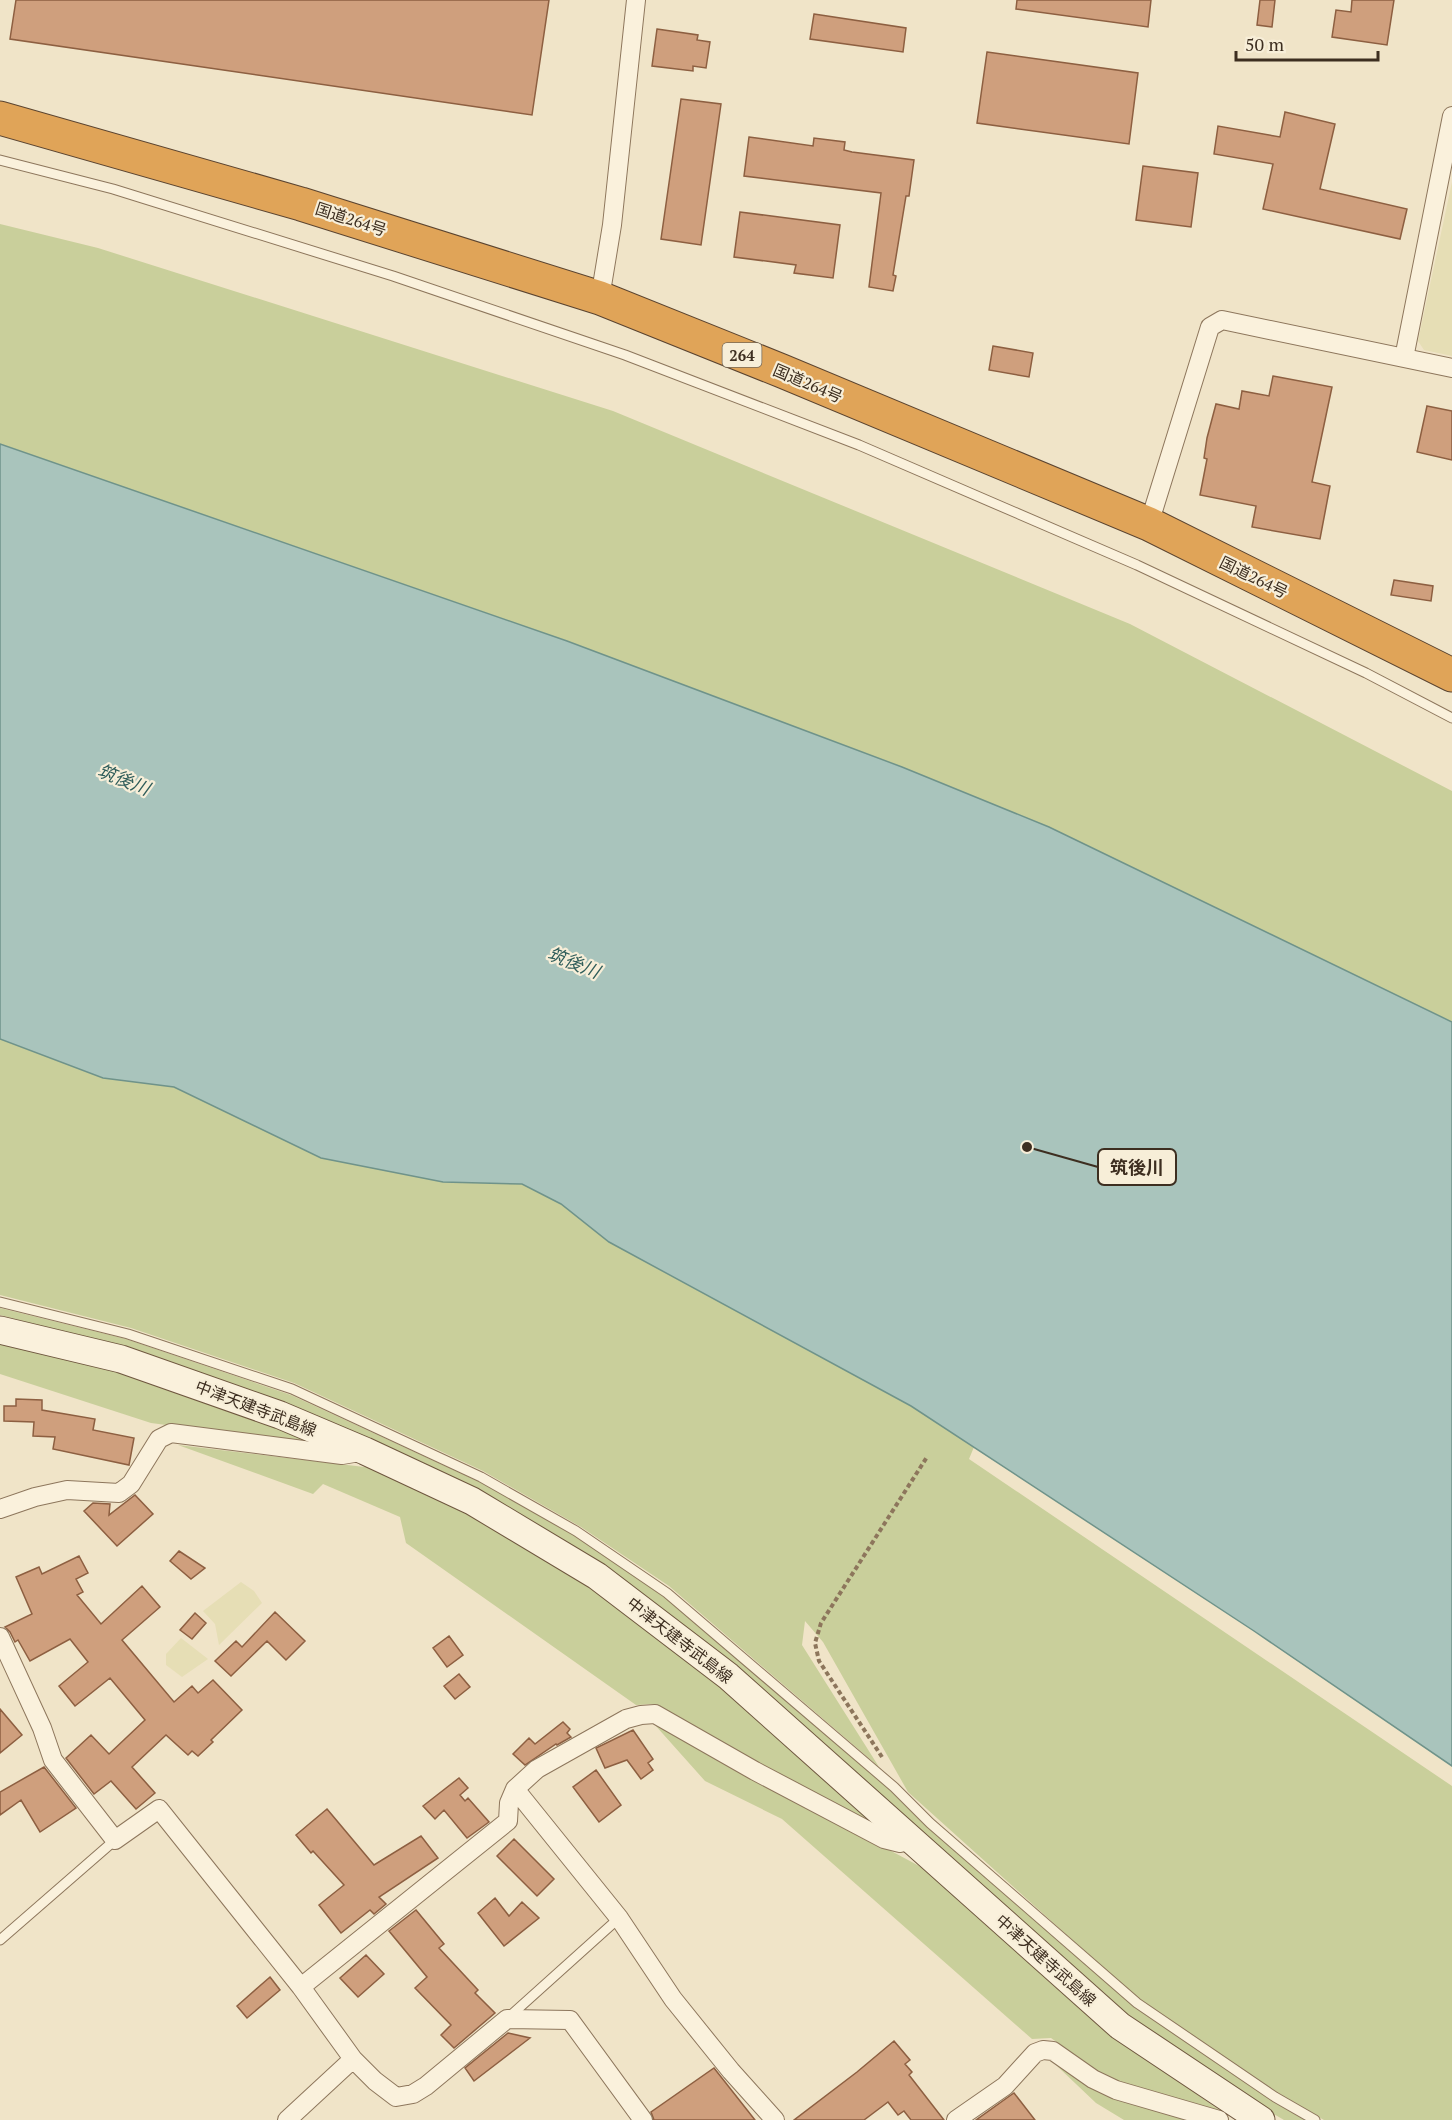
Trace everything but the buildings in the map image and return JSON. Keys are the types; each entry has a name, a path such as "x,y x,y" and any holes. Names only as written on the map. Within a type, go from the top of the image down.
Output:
{"highway":[{"name":"国道264号","path":"0,118 301,204 600,298 1149,524 1452,675"}],"main road":[{"name":"中津天建寺武島線","path":"0,1330 121,1359 280,1415 365,1451 472,1502 597,1576 729,1676 1120,2026 1261,2120"}],"street":[{"path":"600,298 612,225 636,0"},
{"path":"1404,358 1452,116"},
{"path":"1149,524 1210,327 1222,320 1452,368"},
{"path":"0,1509 35,1497 67,1490 119,1493 130,1484 159,1439 171,1433 342,1455 365,1451"},
{"path":"0,1637 42,1728 53,1760 115,1840 159,1809 301,1987 353,2059 375,2081 396,2097 413,2094 426,2086 507,2019 570,2020 643,2120"},
{"path":"301,1987 508,1821 509,1803 515,1790 537,1769 626,1719 641,1714 655,1714 755,1772 884,1839 900,1843 914,1840"},
{"path":"515,1790 619,1918 673,1999 731,2071 775,2120"},
{"path":"956,2120 1005,2086 1035,2053 1043,2050 1053,2052 1093,2079 1116,2090 1219,2120"},
{"path":"287,2120 353,2059"}],"lane":[{"path":"0,160 113,189 393,276 625,355 848,440 1137,565 1366,673 1452,718"},
{"path":"0,1302 128,1334 292,1389 481,1477 576,1531 667,1593 894,1787 930,1823 1137,2003 1275,2097 1315,2120"},
{"path":"0,1940 115,1840"},
{"path":"507,2019 619,1918"}],"path":[{"path":"894,1787 883,1758 819,1661 815,1643 821,1623 927,1457"}],"shaded area":[{"path":"1452,182 1452,356 1424,350 1418,341"},
{"path":"241,1582 254,1591 262,1603 219,1645 215,1624 203,1611"},
{"path":"181,1638 208,1659 182,1677 166,1665 166,1654"}],"green space":[{"path":"0,224 98,248 613,411 1130,624 1452,791 1452,1022 1049,827 902,767 567,641 0,444"},
{"path":"0,1030 215,1068 443,1182 522,1184 561,1204 609,1242 911,1406 974,1447 969,1459 1452,1786 1452,2120 1324,2120 1276,2093 1139,2000 908,1792 823,1642 805,1621 802,1645 879,1767 669,1586 581,1527 483,1471 294,1383 131,1328 0,1295"},
{"path":"0,1308 126,1339 291,1395 482,1483 577,1537 667,1599 894,1793 1135,2007 1274,2102 1306,2120 1284,2120 1272,2113 1132,2018 751,1680 620,1579 121,1347 0,1315"},
{"path":"0,1341 119,1370 327,1446 151,1423 0,1374"},
{"path":"178,1445 373,1468 481,1519 602,1594 732,1692 884,1833 653,1704 636,1705 406,1543 400,1517 323,1484 313,1494"},
{"path":"655,1725 923,1868 1118,2039 1225,2114 1114,2084 1051,2038 1032,2039 782,1819 705,1781"},
{"path":"1057,2066 1109,2096 1192,2120 1124,2120 1096,2103"}],"water":[{"path":"0,444 567,641 902,767 1049,827 1452,1022 1452,1766 1254,1631 911,1406 609,1242 561,1204 522,1184 443,1182 321,1158 174,1087 103,1078 0,1039"}],"place":[{"name":"筑後川","path":"1027,1147"}]}
